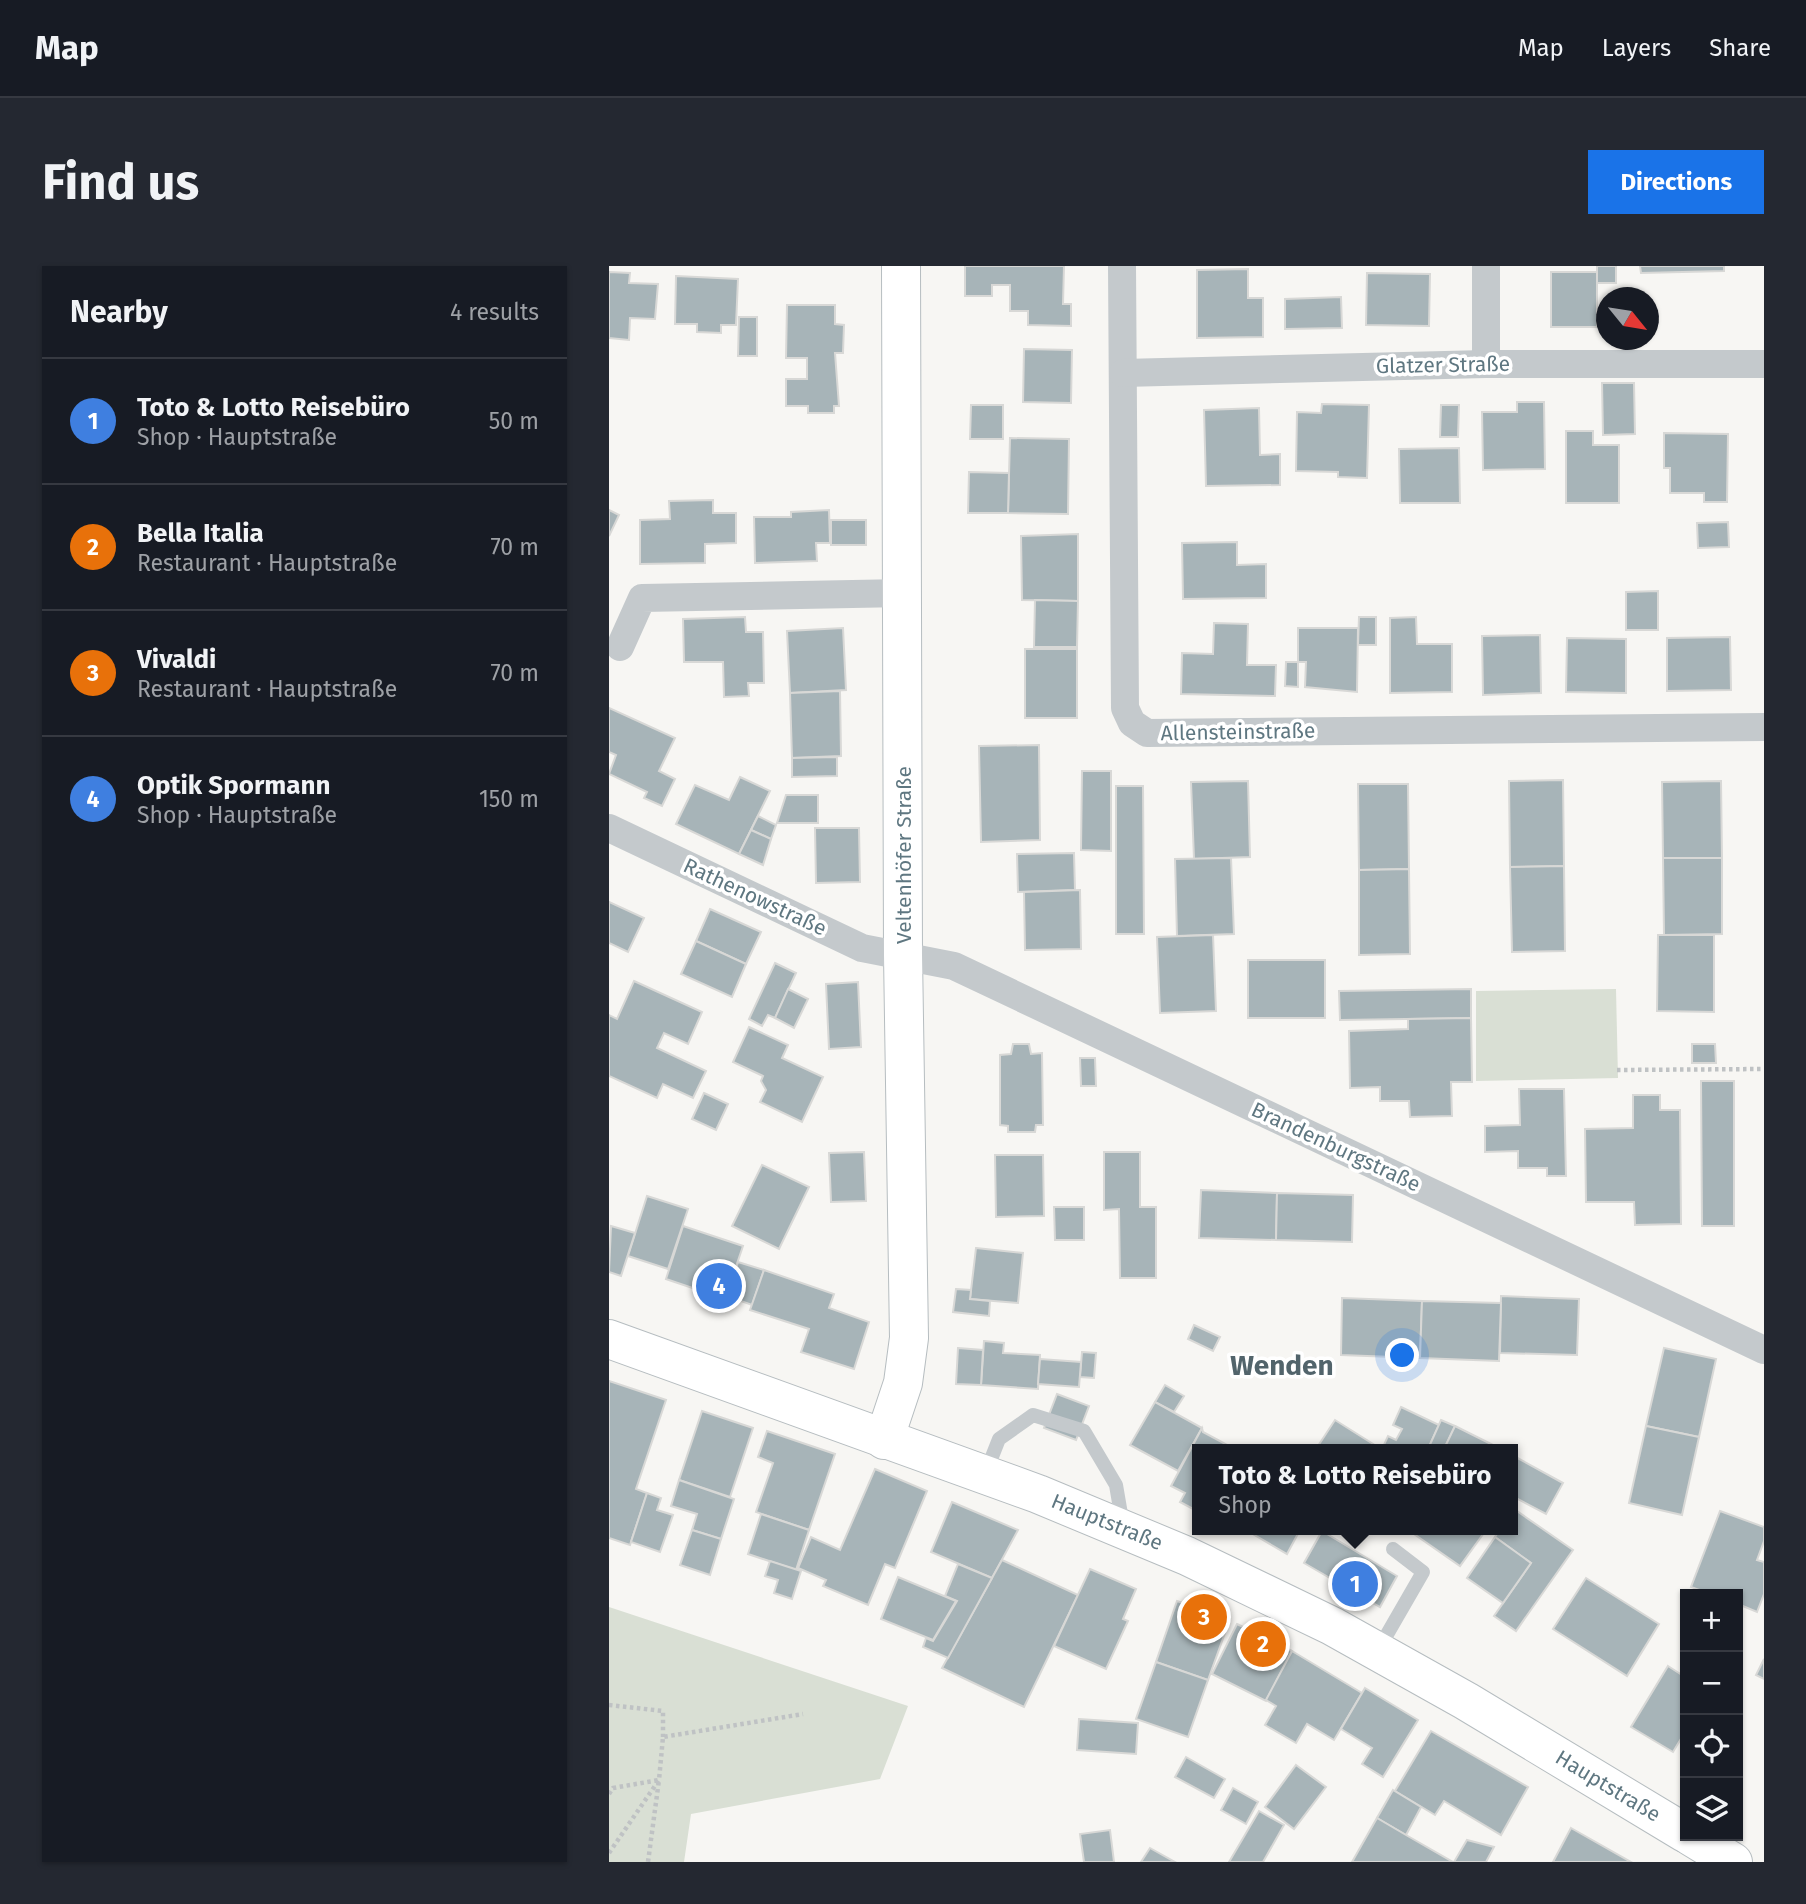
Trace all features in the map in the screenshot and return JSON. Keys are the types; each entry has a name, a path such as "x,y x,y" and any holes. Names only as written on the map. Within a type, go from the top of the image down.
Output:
{"main road":[{"name":"Veltenhöfer Straße","path":"884,1440 903,1383 909,1338 904,955 901,266"},
{"name":"Hauptstraße","path":"609,1339 1123,1527 1320,1620 1377,1651 1466,1701 1705,1848"}],"street":[{"name":"Allensteinstraße","path":"1122,266 1125,708 1132,723 1147,733 1764,727"},
{"path":"1486,266 1486,364"},
{"name":"Glatzer Straße","path":"1123,373 1486,364 1764,364"},
{"path":"620,647 642,598 904,593"},
{"name":"Rathenowstraße","path":"609,828 862,947 904,955"},
{"name":"Brandenburgstraße","path":"904,955 954,967 1764,1349"}],"lane":[{"path":"985,1475 999,1439 1033,1415 1084,1431 1116,1485 1123,1527"},
{"path":"1377,1651 1423,1572 1393,1549"}],"path":[{"path":"1617,1070 1764,1069"},
{"path":"609,1705 663,1711 659,1780 648,1862"},
{"path":"663,1737 803,1714"},
{"path":"610,1790 659,1780"},
{"path":"609,1853 659,1780"}],"shaded area":[{"path":"1616,989 1618,1078 1476,1081 1476,991"},
{"path":"609,1607 908,1706 880,1779 691,1814 684,1862 609,1862"}],"building":[{"path":"965,266 1064,266 1063,304 1071,304 1071,326 1028,325 1028,311 1010,311 1010,285 992,285 992,296 965,296"},
{"path":"1597,266 1616,266 1616,283 1597,283"},
{"path":"1640,266 1724,266 1724,271 1641,273"},
{"path":"1248,269 1248,298 1263,298 1263,337 1197,338 1197,270"},
{"path":"609,272 630,273 629,283 658,284 655,319 630,318 629,340 609,338"},
{"path":"1551,272 1597,272 1596,327 1551,327"},
{"path":"1367,273 1430,274 1429,326 1366,325"},
{"path":"676,276 738,279 736,325 721,325 721,333 697,332 697,324 675,324"},
{"path":"1341,297 1342,328 1285,329 1285,299"},
{"path":"787,305 835,305 835,324 844,325 843,353 835,353 839,406 834,406 834,413 808,413 808,406 786,406 786,379 807,379 807,358 786,358"},
{"path":"739,317 757,317 757,356 738,356"},
{"path":"1024,349 1072,350 1071,403 1023,402"},
{"path":"1602,383 1634,383 1635,434 1603,435"},
{"path":"1517,402 1544,402 1545,469 1483,470 1482,412 1517,412"},
{"path":"1322,404 1369,405 1367,478 1338,477 1338,472 1296,471 1297,412 1321,413"},
{"path":"971,405 1003,405 1003,439 970,439"},
{"path":"1441,405 1459,405 1458,437 1440,437"},
{"path":"1259,408 1260,455 1280,454 1280,485 1206,486 1204,410"},
{"path":"1566,431 1593,431 1593,445 1619,445 1619,503 1566,503"},
{"path":"1664,433 1728,434 1727,502 1704,502 1704,493 1670,493 1670,468 1664,468"},
{"path":"1010,438 1069,439 1068,514 1008,513"},
{"path":"1459,448 1460,503 1400,503 1399,449"},
{"path":"969,472 1009,473 1008,513 968,513"},
{"path":"713,500 713,513 736,513 736,543 705,544 705,563 640,564 640,520 670,519 669,501"},
{"path":"609,510 619,515 609,536"},
{"path":"829,510 830,543 816,543 817,561 755,563 754,517 791,517 791,512"},
{"path":"831,520 866,520 866,545 831,545"},
{"path":"1728,522 1729,547 1698,548 1697,523"},
{"path":"1078,534 1078,601 1022,600 1021,536"},
{"path":"1237,542 1237,565 1266,564 1266,598 1183,599 1182,543"},
{"path":"1658,591 1658,630 1626,630 1626,592"},
{"path":"1035,600 1078,601 1077,647 1034,647"},
{"path":"745,617 746,632 763,632 764,683 748,683 749,696 724,697 723,662 684,662 683,619"},
{"path":"1359,617 1376,617 1376,645 1358,645"},
{"path":"1416,617 1417,644 1452,644 1452,692 1390,693 1390,618"},
{"path":"1214,623 1248,624 1247,665 1276,665 1275,696 1181,694 1182,653 1213,654"},
{"path":"843,628 846,690 790,693 787,631"},
{"path":"1298,628 1358,628 1357,692 1305,687 1306,662 1298,662"},
{"path":"1540,635 1541,693 1483,695 1482,636"},
{"path":"1730,637 1731,690 1667,691 1667,638"},
{"path":"1567,638 1626,639 1626,693 1566,692"},
{"path":"1025,649 1077,649 1077,718 1025,718"},
{"path":"1286,662 1298,662 1298,687 1285,686"},
{"path":"840,691 841,756 792,758 790,693"},
{"path":"609,708 675,738 659,771 675,779 662,806 644,798 647,792 609,774 616,755 609,752"},
{"path":"1039,745 1040,840 981,842 979,746"},
{"path":"837,757 837,776 792,777 792,758"},
{"path":"1082,771 1111,771 1111,851 1081,850"},
{"path":"740,777 770,791 739,854 676,824 695,785 729,800"},
{"path":"1563,780 1564,866 1510,867 1509,781"},
{"path":"1248,781 1250,857 1194,859 1191,782"},
{"path":"1721,781 1722,858 1663,858 1662,782"},
{"path":"1358,784 1408,784 1409,869 1359,870"},
{"path":"1116,786 1143,786 1144,934 1116,934"},
{"path":"786,795 818,795 818,823 777,823"},
{"path":"758,816 776,825 771,839 751,830"},
{"path":"815,828 859,828 860,882 816,883"},
{"path":"751,830 771,839 763,865 739,854"},
{"path":"1074,853 1075,890 1018,892 1017,854"},
{"path":"1231,858 1234,934 1177,936 1175,859"},
{"path":"1663,858 1722,858 1722,934 1664,935"},
{"path":"1564,866 1565,951 1512,952 1510,867"},
{"path":"1409,869 1410,954 1359,955 1359,870"},
{"path":"1080,890 1081,949 1025,950 1024,892"},
{"path":"609,902 644,918 628,952 609,943"},
{"path":"710,909 761,932 746,964 696,941"},
{"path":"1213,935 1216,1011 1160,1013 1157,937"},
{"path":"1658,935 1714,935 1714,1012 1657,1011"},
{"path":"696,941 746,964 732,997 681,974"},
{"path":"1248,960 1325,960 1325,1018 1248,1018"},
{"path":"775,963 796,973 775,1018 768,1015 762,1026 749,1019"},
{"path":"634,981 702,1012 688,1044 664,1033 657,1048 706,1071 693,1098 663,1084 657,1098 609,1076 609,1015 617,1019"},
{"path":"858,982 861,1047 829,1049 826,984"},
{"path":"788,989 808,999 794,1028 775,1018"},
{"path":"1471,989 1471,1018 1340,1020 1339,991"},
{"path":"1471,1018 1472,1082 1451,1082 1452,1116 1410,1117 1409,1101 1380,1101 1380,1087 1350,1088 1349,1031 1408,1029 1408,1019"},
{"path":"749,1027 788,1045 782,1058 823,1077 802,1122 760,1102 766,1090 761,1081 763,1076 733,1062"},
{"path":"1013,1044 1029,1044 1031,1054 1042,1053 1043,1125 1036,1125 1035,1132 1008,1132 1008,1126 1000,1125 1000,1055 1011,1054"},
{"path":"1692,1044 1715,1044 1716,1063 1692,1063"},
{"path":"1080,1058 1095,1058 1096,1086 1081,1086"},
{"path":"1701,1081 1734,1081 1734,1226 1702,1226"},
{"path":"1519,1089 1564,1089 1566,1176 1547,1176 1547,1168 1518,1168 1518,1151 1485,1152 1485,1126 1520,1125"},
{"path":"704,1093 728,1104 716,1130 692,1119"},
{"path":"1633,1095 1660,1095 1660,1110 1680,1110 1681,1224 1635,1225 1634,1202 1586,1202 1585,1129 1633,1128"},
{"path":"864,1152 866,1201 831,1202 829,1153"},
{"path":"1104,1152 1140,1152 1140,1207 1156,1207 1156,1278 1120,1278 1119,1209 1104,1210"},
{"path":"995,1155 1043,1155 1044,1216 996,1217"},
{"path":"762,1165 809,1187 779,1249 732,1226"},
{"path":"1201,1190 1277,1193 1276,1240 1199,1238"},
{"path":"1277,1193 1353,1195 1352,1242 1276,1240"},
{"path":"647,1196 688,1209 668,1269 628,1256"},
{"path":"1054,1207 1084,1207 1084,1240 1055,1240"},
{"path":"611,1226 635,1233 621,1276 609,1272"},
{"path":"683,1226 743,1246 725,1299 666,1279"},
{"path":"976,1248 1023,1253 1018,1303 970,1299"},
{"path":"738,1262 764,1270 752,1305 727,1296"},
{"path":"764,1270 834,1294 829,1308 869,1322 854,1369 801,1352 809,1329 750,1310"},
{"path":"956,1289 971,1290 970,1299 990,1301 989,1316 953,1312"},
{"path":"1501,1296 1579,1299 1577,1355 1500,1353"},
{"path":"1342,1298 1422,1301 1420,1358 1341,1355"},
{"path":"1422,1301 1501,1303 1499,1361 1420,1358"},
{"path":"1194,1325 1220,1337 1213,1351 1188,1339"},
{"path":"984,1341 1004,1343 1003,1353 1040,1355 1038,1389 981,1385"},
{"path":"958,1348 983,1350 981,1385 956,1384"},
{"path":"1664,1348 1716,1359 1699,1437 1646,1426"},
{"path":"1082,1352 1096,1353 1094,1378 1080,1377"},
{"path":"1040,1359 1081,1362 1079,1387 1038,1384"},
{"path":"609,1381 666,1400 636,1489 647,1493 630,1545 609,1538"},
{"path":"1165,1385 1184,1396 1174,1412 1155,1402"},
{"path":"1057,1394 1089,1406 1076,1440 1044,1428"},
{"path":"1155,1402 1202,1428 1178,1471 1130,1445"},
{"path":"1401,1407 1439,1425 1430,1444 1384,1444 1388,1436 1396,1440 1402,1429 1393,1425"},
{"path":"702,1411 753,1428 730,1497 679,1480"},
{"path":"1335,1420 1373,1444 1319,1444"},
{"path":"1441,1420 1455,1426 1446,1444 1430,1444"},
{"path":"1455,1426 1491,1444 1446,1444"},
{"path":"1646,1426 1699,1437 1682,1515 1629,1503"},
{"path":"1202,1428 1203,1432 1226,1444 1193,1444"},
{"path":"767,1431 835,1454 809,1530 756,1512 773,1463 758,1457"},
{"path":"1192,1447 1192,1508 1180,1502 1185,1493 1171,1486"},
{"path":"1518,1458 1563,1483 1546,1514 1518,1499"},
{"path":"875,1469 927,1491 895,1568 885,1564 868,1605 823,1586 826,1580 798,1568 811,1537 840,1550"},
{"path":"679,1480 734,1499 721,1539 692,1530 697,1514 671,1506"},
{"path":"647,1493 661,1498 657,1510 673,1515 660,1552 631,1542"},
{"path":"952,1502 1018,1530 992,1578 931,1552"},
{"path":"1720,1511 1764,1527 1764,1541 1757,1560 1764,1562 1764,1594 1757,1612 1743,1606 1743,1589 1691,1587"},
{"path":"1518,1512 1573,1550 1516,1631 1494,1616 1531,1563 1495,1537 1518,1535"},
{"path":"761,1514 809,1530 796,1570 748,1554"},
{"path":"692,1530 721,1539 710,1575 680,1565"},
{"path":"1254,1535 1297,1535 1287,1554"},
{"path":"1320,1535 1329,1535 1397,1576 1380,1607 1304,1563"},
{"path":"1415,1535 1482,1535 1460,1566"},
{"path":"1495,1537 1531,1563 1503,1603 1467,1578"},
{"path":"1002,1560 1078,1595 1024,1707 942,1668"},
{"path":"770,1561 801,1571 792,1599 774,1593 778,1580 765,1576"},
{"path":"958,1564 992,1578 948,1658 923,1647 926,1638 933,1641 957,1601 945,1596"},
{"path":"1090,1569 1136,1589 1123,1619 1128,1621 1106,1669 1054,1646"},
{"path":"898,1577 956,1601 933,1640 881,1619"},
{"path":"1586,1578 1659,1624 1627,1676 1553,1629"},
{"path":"1177,1601 1230,1619 1208,1680 1156,1662"},
{"path":"1237,1624 1292,1651 1266,1701 1212,1674"},
{"path":"1292,1651 1362,1693 1334,1740 1307,1724 1296,1743 1265,1725 1276,1706 1266,1700"},
{"path":"1764,1659 1764,1679 1756,1675"},
{"path":"1156,1662 1208,1680 1188,1737 1136,1719"},
{"path":"1668,1666 1680,1674 1680,1740 1673,1752 1631,1727"},
{"path":"1365,1688 1418,1720 1383,1777 1362,1764 1372,1748 1341,1729"},
{"path":"1079,1719 1138,1723 1136,1754 1077,1750"},
{"path":"1431,1731 1528,1787 1501,1835 1444,1801 1435,1815 1395,1791"},
{"path":"1186,1757 1225,1779 1214,1798 1175,1777"},
{"path":"1296,1765 1326,1787 1294,1829 1265,1807"},
{"path":"1233,1788 1258,1802 1246,1824 1221,1810"},
{"path":"1393,1790 1421,1807 1406,1835 1377,1818"},
{"path":"1259,1811 1284,1825 1263,1862 1229,1862"},
{"path":"1377,1818 1406,1835 1453,1862 1352,1862"},
{"path":"1571,1828 1631,1862 1553,1862"},
{"path":"1110,1830 1114,1862 1084,1862 1080,1834"},
{"path":"1467,1840 1494,1847 1486,1862 1454,1862"},
{"path":"1150,1848 1175,1862 1141,1862"}],"place":[{"name":"Optik Spormann","path":"719,1286"},
{"name":"Toto & Lotto Reisebüro","path":"1355,1584"},
{"name":"Vivaldi","path":"1204,1617"},
{"name":"Bella Italia","path":"1263,1644"}],"district":[{"name":"Wenden","path":"1282,1365"}]}
